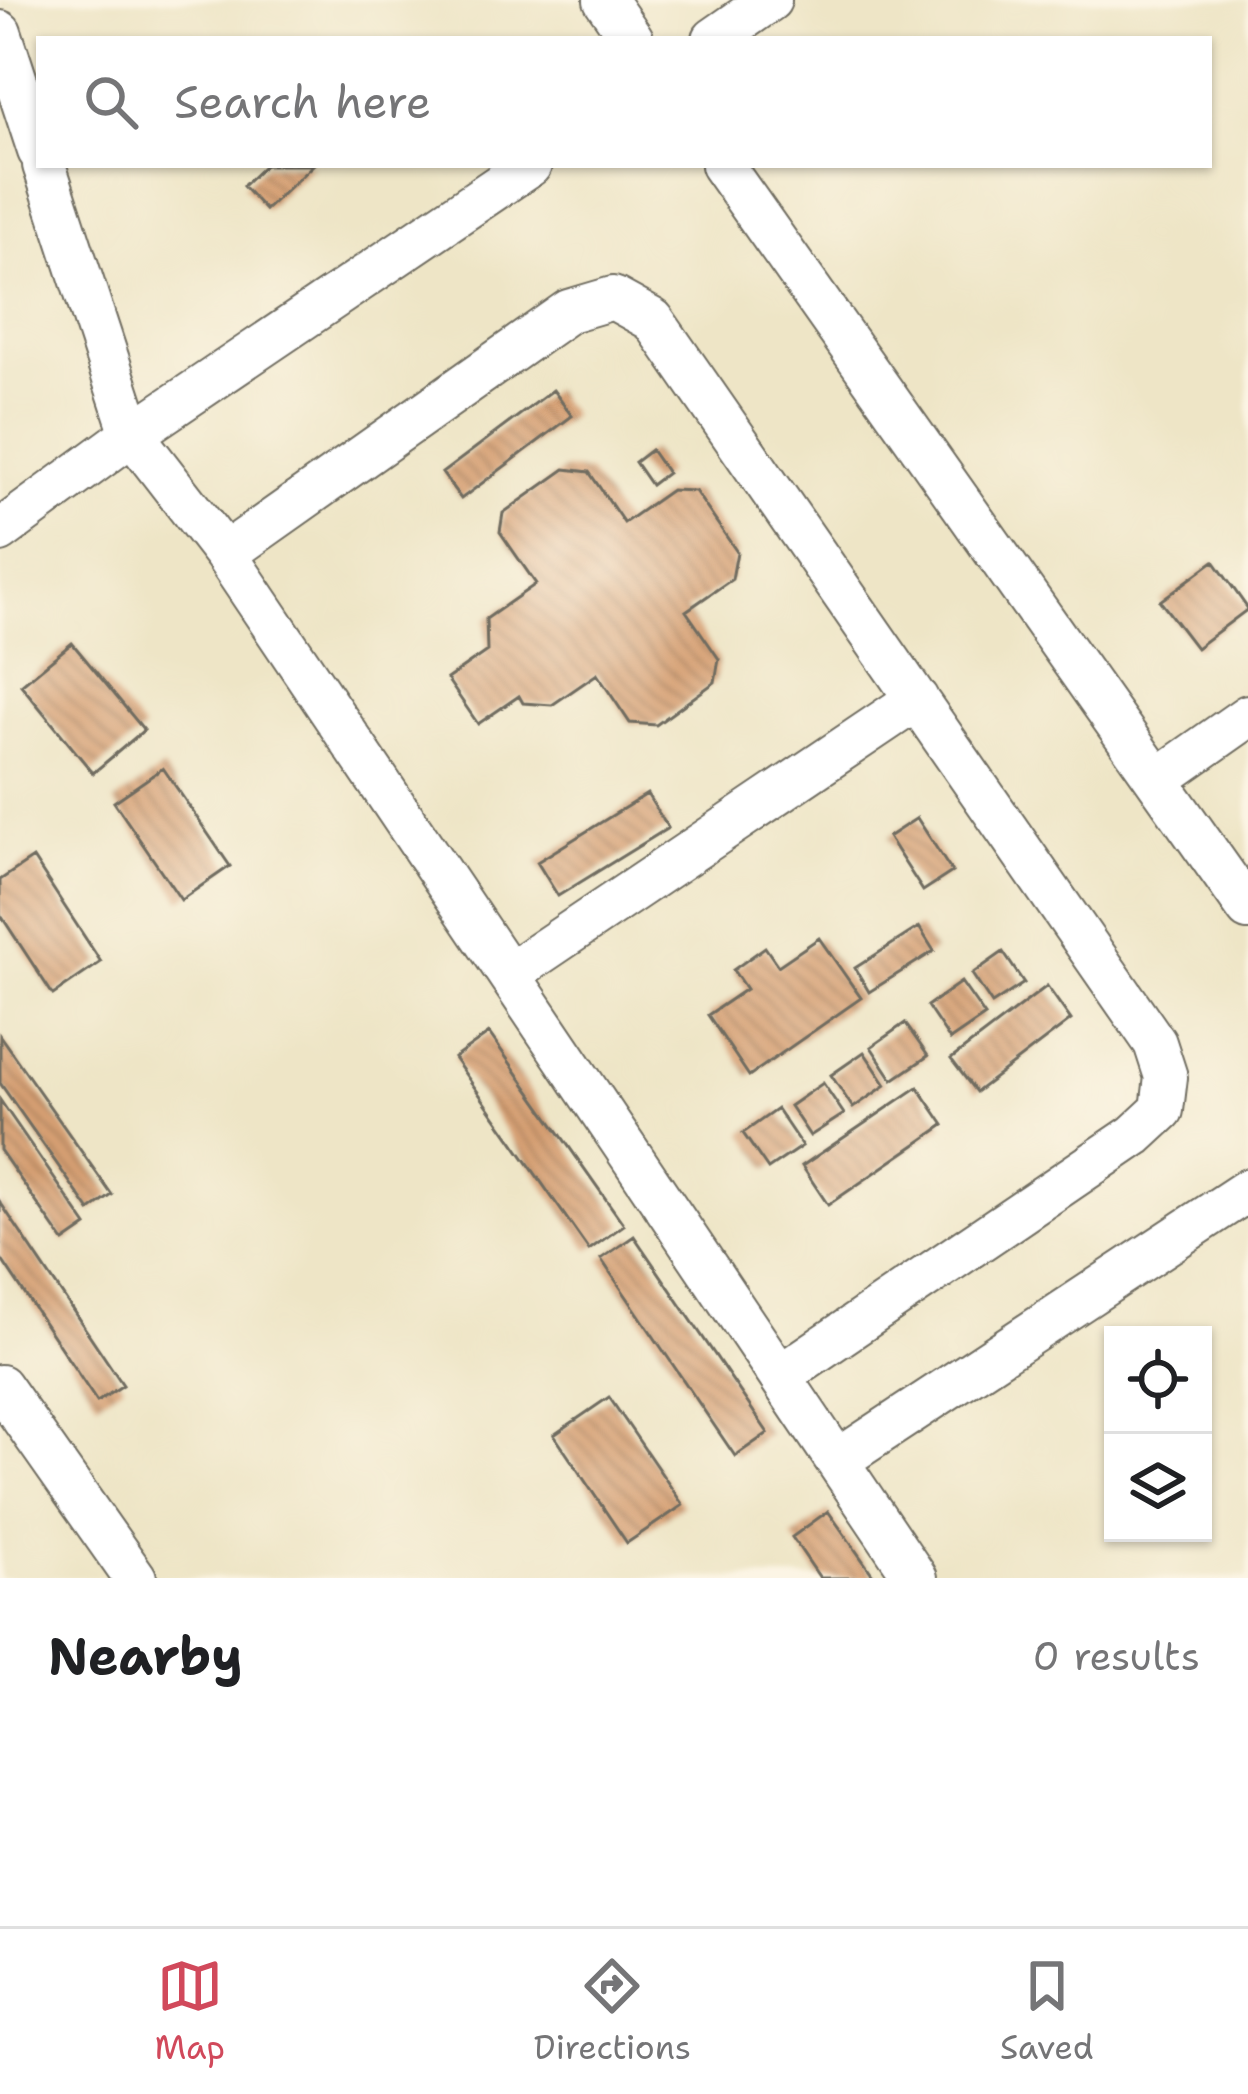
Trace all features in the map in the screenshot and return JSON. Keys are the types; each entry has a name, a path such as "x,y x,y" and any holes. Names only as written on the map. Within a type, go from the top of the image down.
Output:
{"street":[{"path":"605,0 630,36"},
{"path":"718,36 770,0"},
{"path":"0,32 36,142"},
{"path":"45,168 132,434 226,554 916,1578"},
{"path":"0,531 132,434 526,168"},
{"path":"724,168 1248,909"},
{"path":"226,554 569,311 613,298 653,320 1155,1043 1166,1077 1162,1110 1135,1135 780,1376"},
{"path":"509,974 916,699"},
{"path":"1156,780 1248,716"},
{"path":"837,1461 1248,1190"},
{"path":"0,1386 135,1578"}],"building":[{"path":"262,168 310,168 265,210 243,186"},
{"path":"553,390 572,416 461,499 442,473"},
{"path":"651,450 667,473 651,485 635,462"},
{"path":"565,469 589,472 624,523 671,490 695,491 737,552 732,579 686,611 719,659 715,682 656,725 630,723 597,674 552,705 523,703 519,696 478,724 447,679 487,651 486,619 536,584 500,532 503,513"},
{"path":"1214,561 1248,609 1196,648 1160,601"},
{"path":"72,643 144,730 93,773 21,685"},
{"path":"163,768 230,866 181,900 114,802"},
{"path":"647,794 668,828 558,896 537,862"},
{"path":"917,818 952,872 923,891 888,837"},
{"path":"33,858 101,962 53,995 0,914 0,880"},
{"path":"919,927 934,951 869,992 855,968"},
{"path":"819,938 861,998 749,1076 708,1015 746,989 733,970 765,947 778,966"},
{"path":"1003,952 1024,983 992,1004 972,974"},
{"path":"961,982 985,1016 950,1040 927,1006"},
{"path":"1047,986 1071,1020 976,1092 951,1059"},
{"path":"905,1023 928,1056 893,1080 871,1047"},
{"path":"489,1033 624,1225 589,1250 454,1058"},
{"path":"0,1036 112,1195 90,1211 0,1083"},
{"path":"864,1052 886,1085 853,1108 831,1075"},
{"path":"823,1083 844,1114 810,1136 790,1106"},
{"path":"918,1087 944,1125 828,1205 802,1166"},
{"path":"0,1100 87,1226 64,1242 0,1150"},
{"path":"777,1109 802,1146 768,1169 743,1133"},
{"path":"0,1202 123,1385 97,1402 0,1257"},
{"path":"634,1236 768,1433 735,1456 601,1259"},
{"path":"609,1397 683,1505 627,1543 554,1435"},
{"path":"828,1511 875,1578 820,1578 792,1537"}]}
